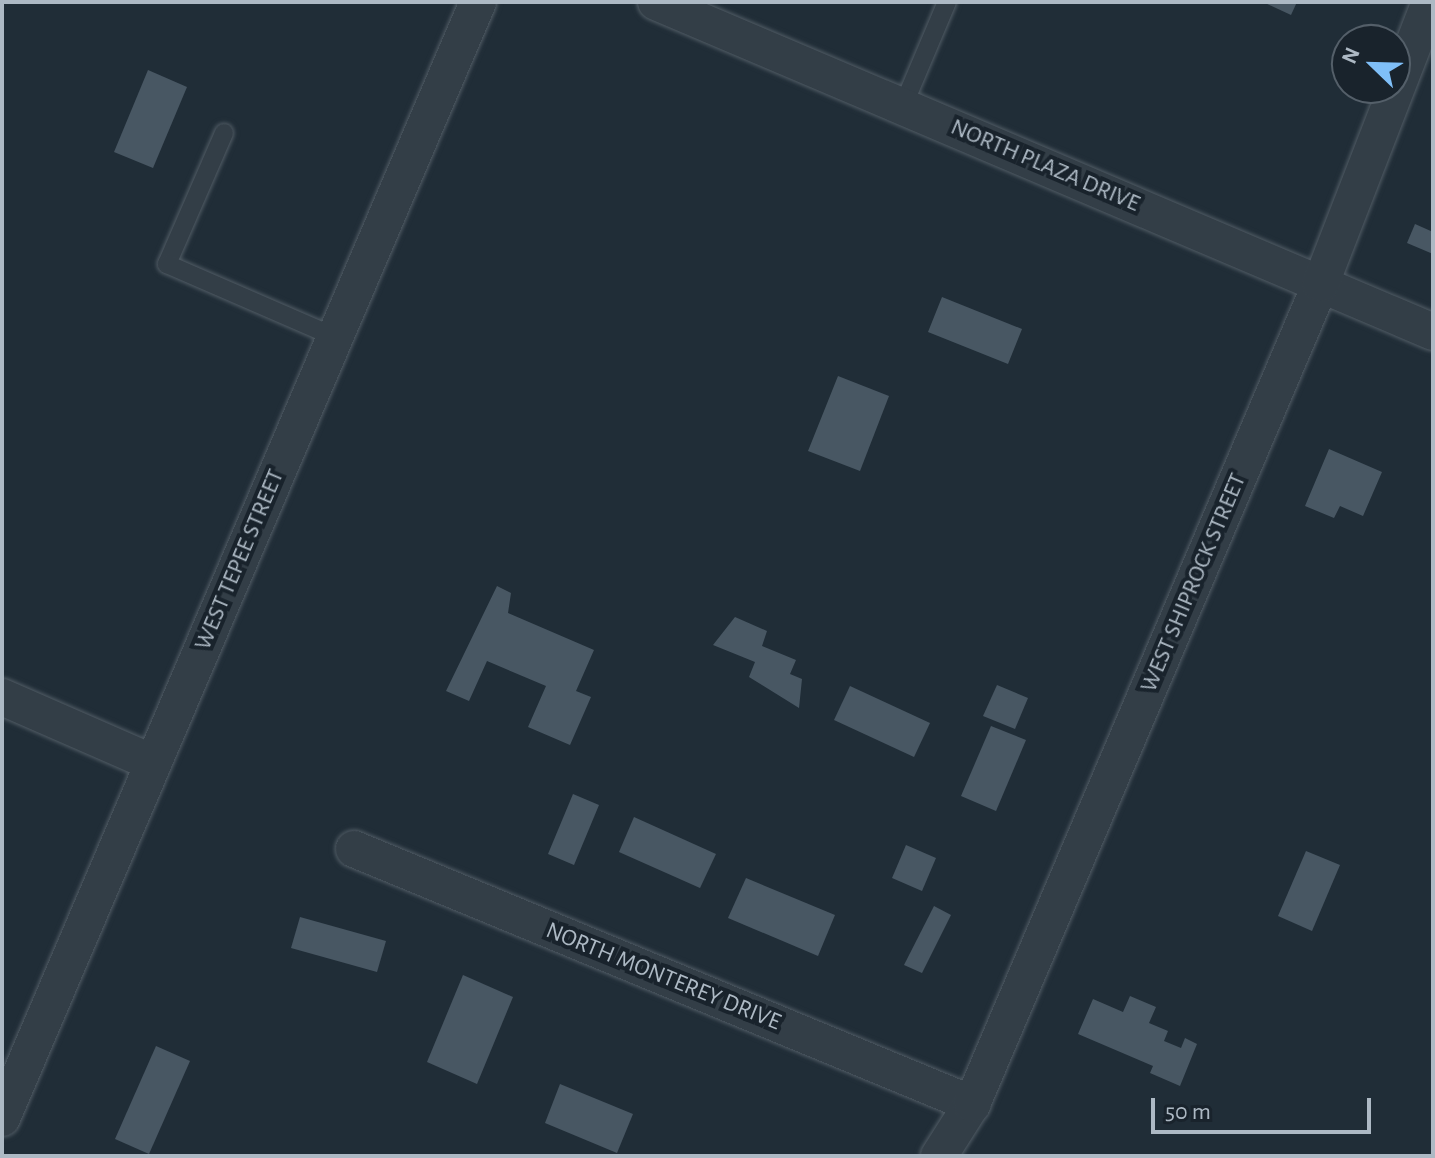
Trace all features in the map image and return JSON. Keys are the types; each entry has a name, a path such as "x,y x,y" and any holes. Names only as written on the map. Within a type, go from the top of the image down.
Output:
{"street":[{"name":"WEST TEPEE STREET","path":"2,1118 478,2"},
{"name":"WEST SHIPROCK STREET","path":"939,1156 972,1104 1321,283 1430,2"},
{"name":"NORTH PLAZA DRIVE","path":"677,6 1433,332"},
{"path":"2,697 153,763"},
{"name":"NORTH MONTEREY DRIVE","path":"354,849 972,1104"}],"lane":[{"path":"903,106 947,2"},
{"path":"224,133 167,264 335,337"}],"building":[{"path":"1263,2 1297,2 1291,15"},
{"path":"148,70 187,87 153,168 114,152"},
{"path":"1415,224 1433,232 1433,254 1407,243"},
{"path":"942,297 1022,329 1008,364 928,332"},
{"path":"838,376 889,396 860,471 808,451"},
{"path":"1329,449 1382,472 1363,516 1340,506 1334,518 1305,506"},
{"path":"497,586 511,593 508,613 594,650 576,691 591,697 570,745 528,727 546,686 487,661 469,701 446,691"},
{"path":"735,617 767,631 762,646 796,660 790,674 802,679 799,708 749,677 755,662 713,645"},
{"path":"997,685 1028,698 1015,729 983,716"},
{"path":"850,686 930,723 914,757 834,720"},
{"path":"991,726 1026,740 996,811 961,796"},
{"path":"573,794 599,805 574,865 548,854"},
{"path":"634,817 716,854 700,888 619,852"},
{"path":"906,845 936,858 922,891 892,878"},
{"path":"1306,851 1340,865 1312,931 1278,916"},
{"path":"746,878 835,915 818,956 728,918"},
{"path":"934,906 951,915 922,973 904,965"},
{"path":"300,917 386,941 377,972 291,948"},
{"path":"463,975 513,997 477,1084 427,1062"},
{"path":"1130,996 1156,1007 1149,1023 1168,1031 1164,1041 1181,1048 1185,1038 1197,1044 1180,1086 1150,1073 1153,1066 1078,1034 1093,999 1123,1012"},
{"path":"156,1046 190,1061 149,1154 115,1139"},
{"path":"560,1084 633,1114 617,1153 545,1123"}]}
